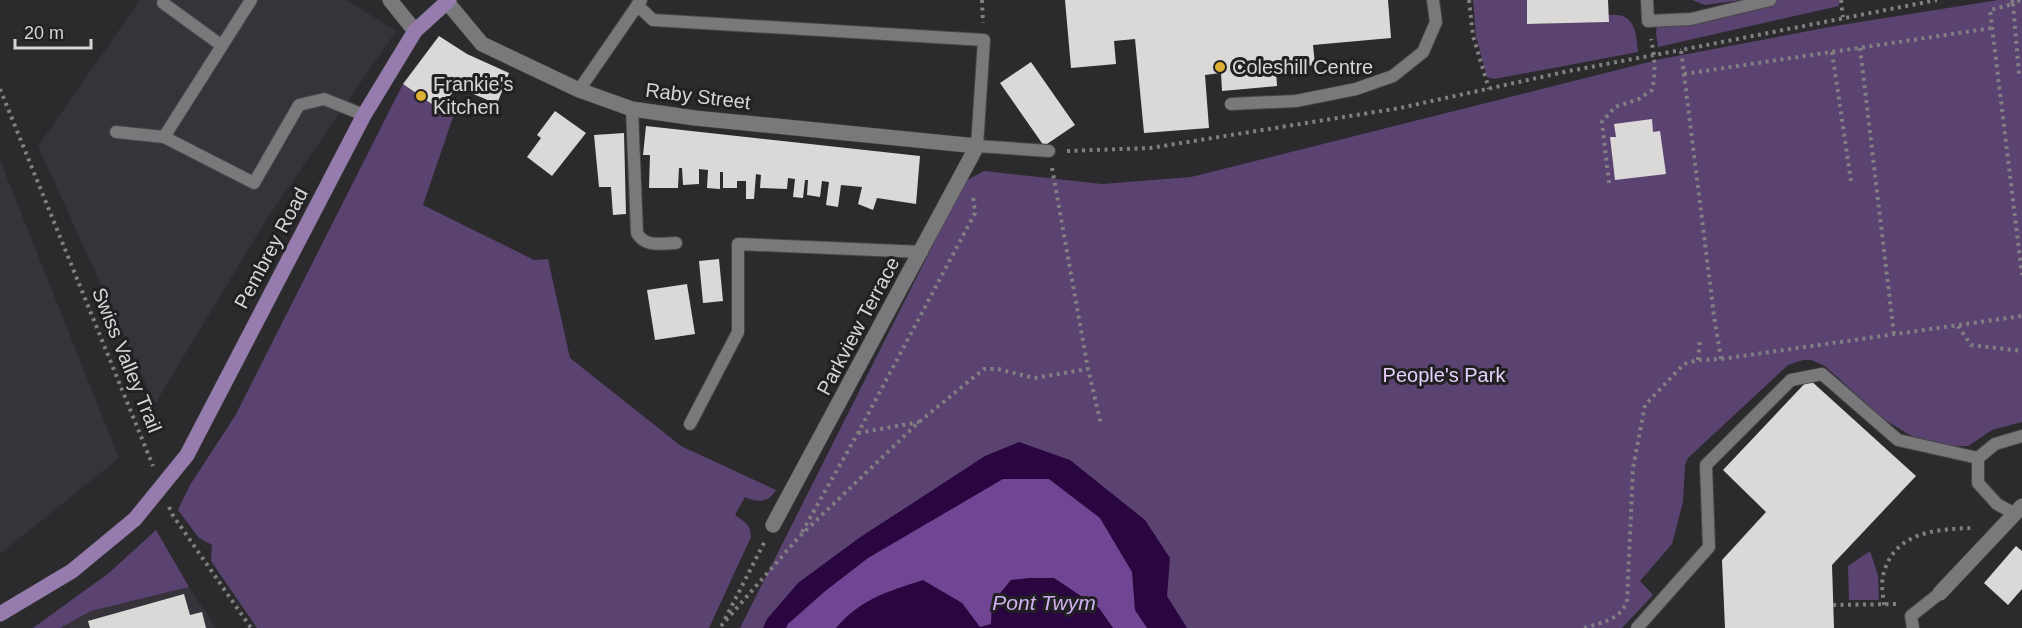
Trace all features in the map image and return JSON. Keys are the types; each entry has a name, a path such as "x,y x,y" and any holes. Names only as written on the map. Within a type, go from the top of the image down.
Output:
{"main road":[{"name":"Pembrey Road","path":"0,614 72,571 135,519 187,455 364,115 415,31 448,1"}],"street":[{"path":"390,0 415,31"},
{"name":"Raby Street","path":"448,1 482,44 579,90 632,110 974,152"},
{"name":"Parkview Terrace","path":"773,525 974,152"},
{"path":"1940,593 2019,510"}],"lane":[{"path":"164,137 251,0"},
{"path":"1231,104 1296,101 1356,89 1393,76 1423,52 1436,22 1433,0"},
{"path":"1647,0 1648,21 1691,19 1770,0"},
{"path":"579,90 639,2 653,20 984,40 974,152 1049,151"},
{"path":"163,3 222,45"},
{"path":"116,132 164,137 254,183 299,105 324,99 364,115"},
{"path":"632,110 637,233 648,243 676,243"},
{"path":"690,424 738,333 738,244 922,252"},
{"path":"1637,628 1709,547 1706,465 1791,380 1822,375 1898,440 1978,458"},
{"path":"1978,458 1995,444 2022,436"},
{"path":"1978,458 1978,483 1997,504 2019,510"},
{"path":"1913,628 1911,616 1940,593"}],"path":[{"path":"1469,0 1473,36 1489,89"},
{"path":"1841,0 1843,17"},
{"path":"1101,424 1088,369 1049,151 1150,148 1400,108 1569,71 1937,0"},
{"path":"2020,0 1990,10 2022,275"},
{"path":"2012,2 2019,74 2022,74"},
{"path":"1609,183 1602,122 1615,107 1639,99 1652,90 1655,77 1655,55 1648,21"},
{"path":"1684,74 1992,28"},
{"path":"1860,48 1894,334"},
{"path":"1681,50 1722,359"},
{"path":"1832,52 1851,181"},
{"name":"Swiss Valley Trail","path":"0,89 155,471"},
{"path":"799,537 858,433 975,213 974,152"},
{"path":"1584,628 1615,618 1623,612 1627,602 1633,468 1645,405 1684,364 1698,360 1722,359 2022,316"},
{"path":"1958,326 1971,345 2022,351"},
{"path":"1698,360 1700,340"},
{"path":"720,627 799,537 919,422 984,369 998,369 1034,378 1088,369"},
{"path":"858,433 919,422"},
{"path":"168,503 172,514 251,628"},
{"path":"720,627 773,525"},
{"path":"1884,604 1882,578 1892,553 1915,535 1948,529"},
{"path":"1833,605 1926,604"}],"shaded area":[{"path":"140,0 347,0 396,31 266,220 155,404 38,146"},
{"path":"0,160 119,458 0,554"},
{"path":"1002,479 1049,479 1100,518 1132,572 1135,610 1147,628 1113,628 1099,608 1054,578 1030,578 1011,580 992,603 991,624 980,627 962,603 849,614 836,628 786,628 787,624 824,592 868,558"},
{"path":"189,587 216,628 60,628 91,611"}],"green space":[{"path":"1473,0 1527,0 1528,24 1608,22 1608,15 1624,17 1629,20 1635,30 1638,52 1494,79 1487,77 1476,36"},
{"path":"1692,0 1742,0 1705,5"},
{"path":"1777,0 1839,0 1839,6 1658,47 1657,24"},
{"name":"People's Park","path":"1998,0 2022,0 2022,422 1992,430 1968,446 1940,446 1922,442 1883,419 1825,366 1811,360 1788,365 1688,458 1685,465 1683,502 1672,544 1640,581 1653,595 1622,628 740,628 965,181 984,171 1102,184 1191,177 1661,59 1835,26"},
{"path":"403,84 453,117 423,205 534,260 548,259 570,358 681,446 776,490 762,501 745,497 735,515 748,526 751,537 709,628 257,628 211,561 212,545 199,538 178,510 190,485 235,416"},
{"path":"156,530 189,587 91,611 60,628 33,628 109,573"},
{"path":"1870,551 1878,575 1879,600 1849,600 1848,566"}],"water":[{"name":"Pont Twym","path":"1019,442 1070,460 1145,520 1170,558 1167,596 1187,628 1147,628 1135,610 1132,572 1100,518 1049,479 1003,479 868,558 824,592 786,628 763,628 767,619 798,583 859,538 985,456"},
{"name":"Pont Twym","path":"1054,578 1099,608 1113,628 836,628 865,603 923,580 962,603 980,627 991,624 992,603 1011,580"}],"building":[{"name":"Coleshill Centre","path":"1065,0 1388,0 1391,38 1313,45 1315,65 1276,69 1277,86 1222,91 1221,73 1205,75 1209,128 1144,133 1135,39 1114,41 1116,64 1071,68"},
{"path":"1527,0 1608,0 1609,22 1527,24"},
{"name":"Frankie's Kitchen","path":"439,36 467,54 509,73 497,104 457,87 439,109 403,84"},
{"path":"1031,62 1075,125 1044,146 1000,83"},
{"path":"555,111 586,133 552,176 527,157 541,138 537,135"},
{"path":"1652,119 1653,132 1660,131 1666,174 1615,180 1610,137 1616,137 1614,124"},
{"path":"646,126 920,156 916,204 877,198 873,210 858,204 862,187 841,185 838,207 826,205 829,182 822,181 820,197 807,195 808,180 805,180 803,198 793,197 795,179 788,178 787,189 760,188 761,175 756,174 754,199 746,199 746,181 737,181 737,188 723,188 723,172 720,172 720,189 707,188 708,170 699,169 699,184 683,185 682,168 679,168 678,188 649,188 650,155 643,155"},
{"path":"624,133 626,214 613,215 611,187 599,187 594,135"},
{"path":"719,259 723,301 703,303 699,261"},
{"path":"687,284 695,334 655,340 647,290"},
{"path":"1809,379 1916,476 1832,565 1834,628 1725,628 1722,560 1766,512 1723,470"},
{"path":"2016,546 2022,551 2022,589 2008,605 1984,583"},
{"path":"184,594 190,615 202,612 206,628 90,628 88,621"}],"place":[{"name":"Coleshill Centre","path":"1220,67"},
{"name":"Frankie's Kitchen","path":"421,96"}]}
